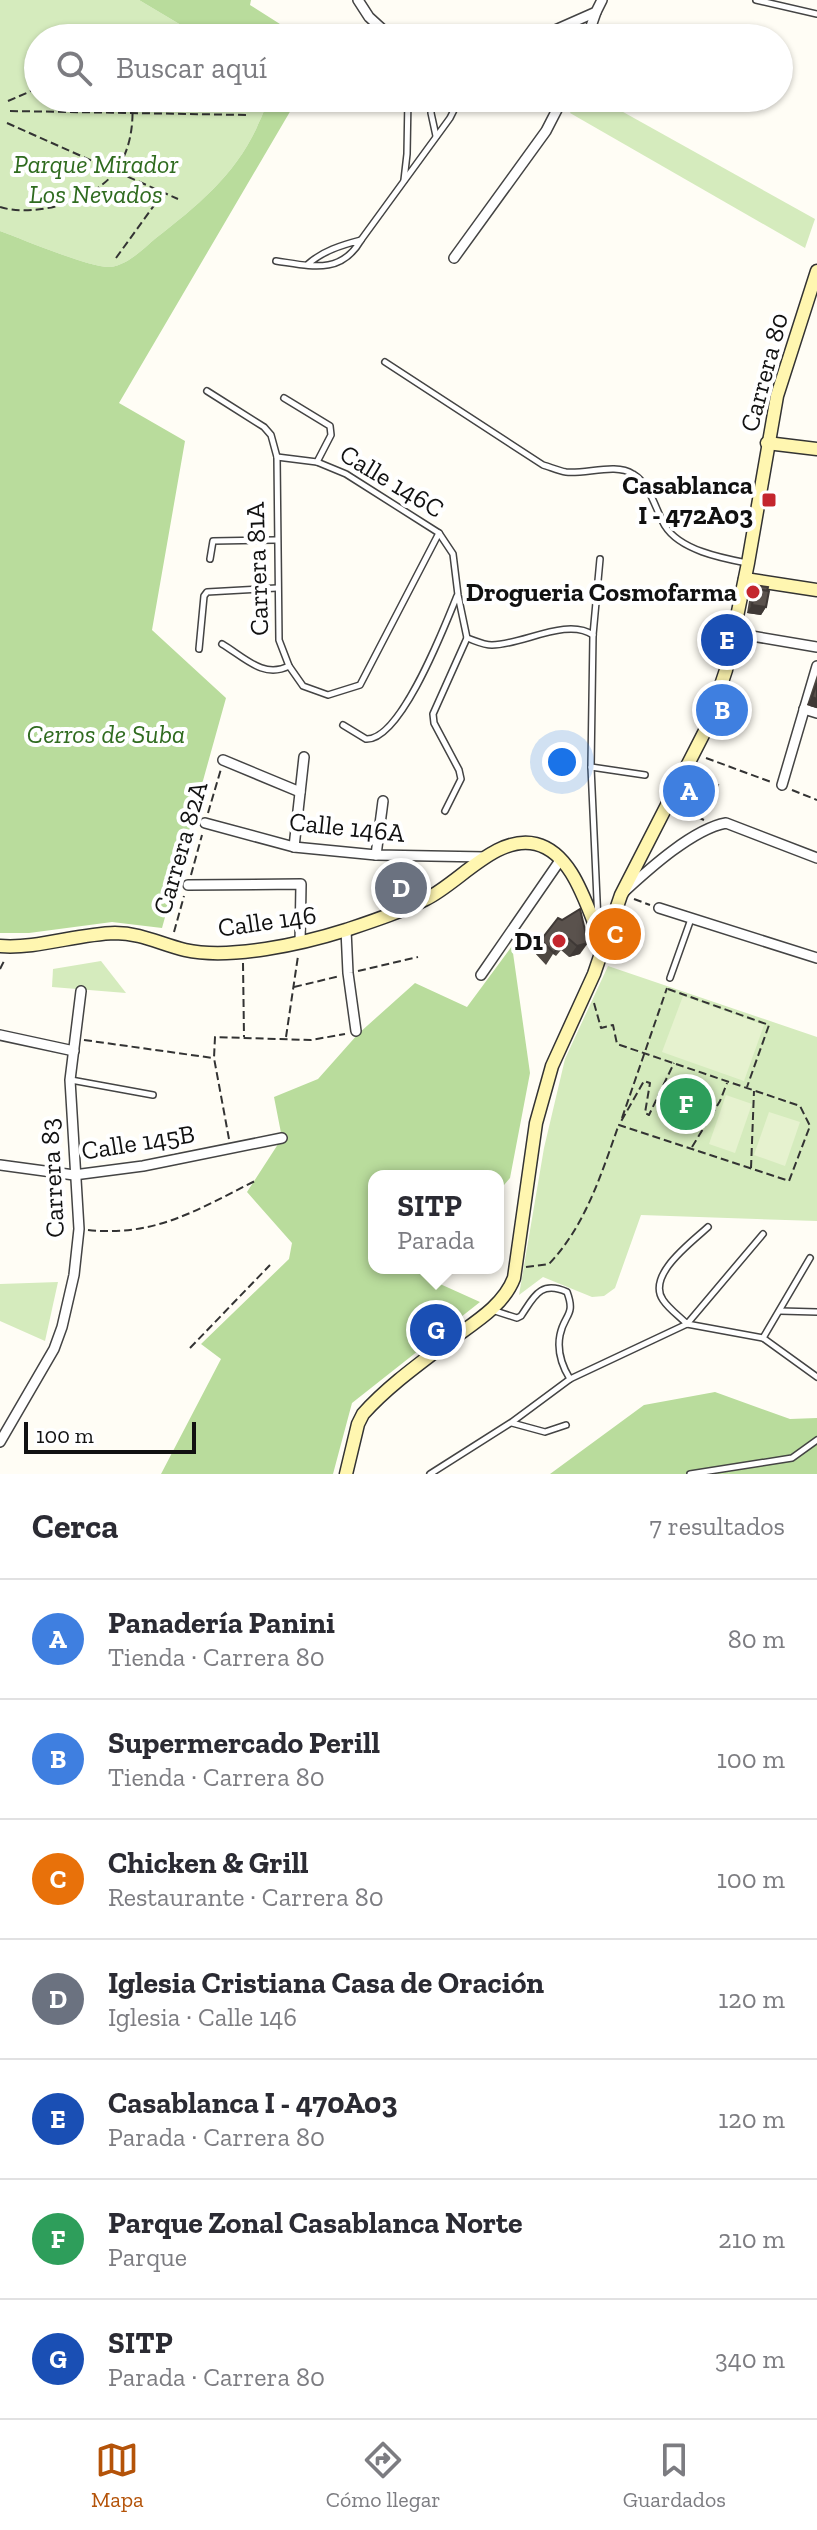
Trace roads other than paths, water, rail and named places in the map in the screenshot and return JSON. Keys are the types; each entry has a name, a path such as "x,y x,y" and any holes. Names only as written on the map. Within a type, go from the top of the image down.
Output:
{"street":[{"path":"358,0 377,24"},
{"path":"592,24 602,0"},
{"path":"569,24 596,12"},
{"path":"454,258 546,131 556,112"},
{"name":"Carrera 80","path":"346,1474 363,1414 418,1365 490,1310 510,1288 517,1265 536,1123 552,1066 589,985 621,895 695,754 716,701 745,579 777,396 817,271"},
{"path":"767,443 817,449"},
{"path":"745,579 817,590"},
{"path":"734,633 817,647"},
{"path":"782,785 817,666"},
{"path":"804,709 817,713"},
{"path":"294,847 304,757"},
{"path":"223,760 300,792"},
{"path":"376,855 383,801"},
{"name":"Calle 146A","path":"205,823 294,847 376,855 487,857"},
{"path":"621,895 685,844 716,825 726,823 817,858"},
{"name":"Calle 146","path":"0,946 115,933 137,934 204,952 243,951 300,943 346,930 435,895 499,849 521,842 543,846 561,859"},
{"path":"481,975 561,859 579,889 604,946"},
{"path":"188,885 301,884 300,943"},
{"path":"659,908 817,958"},
{"path":"346,930 356,1031"},
{"name":"Carrera 83","path":"0,1442 54,1349 74,1275 79,1229 70,1080 81,991"},
{"path":"0,1035 74,1051"},
{"name":"Calle 145B","path":"0,1165 74,1175 143,1166 282,1138"}],"lane":[{"path":"756,0 817,14"},
{"path":"404,181 408,112"},
{"path":"431,112 436,136"},
{"path":"276,261 325,267 353,254 453,112"},
{"path":"307,265 341,245 361,240"},
{"path":"385,362 543,465 565,472 624,470 635,475 645,485 666,527 679,541 748,563"},
{"name":"Carrera 81A","path":"207,391 264,427 271,435 277,457 279,640 289,666 303,686 328,695 360,685 439,533"},
{"path":"284,398 330,426 331,435 317,462"},
{"name":"Calle 146C","path":"277,457 317,462 346,474 439,533 453,554 467,638"},
{"path":"210,559 213,541 277,540"},
{"path":"598,934 591,767 593,635 600,559"},
{"path":"199,649 204,596 207,592 277,588"},
{"path":"343,725 366,739 380,736 407,704 458,595"},
{"path":"445,811 461,779 434,723 433,714 467,638 494,645 564,629 578,628 593,635"},
{"path":"222,644 265,671 279,671 289,666"},
{"path":"591,767 645,775"},
{"path":"670,978 692,918"},
{"path":"70,1080 153,1095"},
{"path":"708,1227 666,1267 660,1279 663,1300 687,1324 763,1338 817,1377"},
{"path":"430,1474 512,1422 570,1379 687,1324 763,1234"},
{"path":"763,1338 810,1258"},
{"path":"490,1310 517,1318 537,1293 546,1288 556,1287 567,1292 571,1312 560,1335 560,1356 570,1379"},
{"path":"779,1311 817,1312"},
{"path":"512,1422 545,1432 566,1425"},
{"path":"690,1474 792,1458 817,1440"}],"place":[{"name":"Casablanca I - 472A03","path":"769,500"},
{"name":"Drogueria Cosmofarma","path":"753,592"},
{"name":"Casablanca I - 470A03","path":"727,640"},
{"name":"Supermercado Perill","path":"722,710"},
{"name":"Panadería Panini","path":"689,791"},
{"name":"Iglesia Cristiana Casa de Oración","path":"401,888"},
{"name":"Chicken & Grill","path":"615,934"},
{"name":"D1","path":"559,941"},
{"name":"Parque Zonal Casablanca Norte","path":"686,1104"},
{"name":"SITP","path":"436,1330"}],"park label":[{"name":"Parque Mirador Los Nevados","path":"96,179"},
{"name":"Cerros de Suba","path":"106,734"}]}
